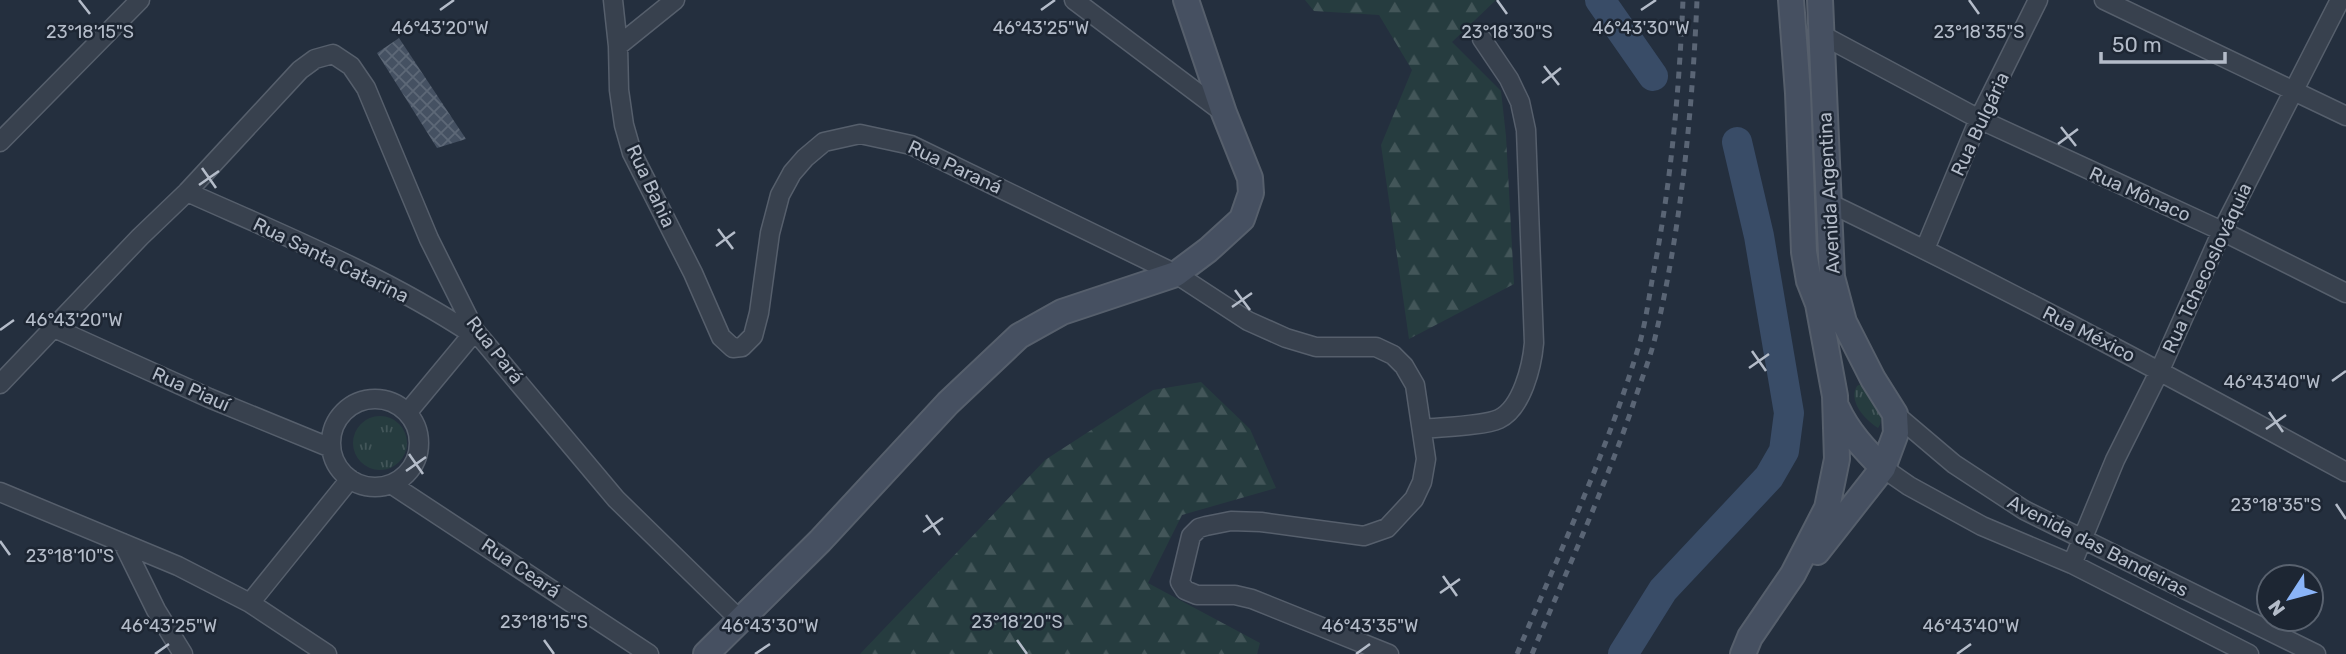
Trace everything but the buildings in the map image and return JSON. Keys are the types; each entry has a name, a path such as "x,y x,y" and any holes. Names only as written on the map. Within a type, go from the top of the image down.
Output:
{"street":[{"path":"0,142 140,0"},
{"name":"Rua Bahia","path":"613,0 621,107 632,153 713,317"},
{"path":"618,46 675,0"},
{"path":"1074,0 1224,113"},
{"path":"706,654 820,541 948,403 1019,336 1062,312 1176,274 1242,219 1249,204 1250,178 1224,113 1186,0"},
{"name":"Avenida Argentina","path":"1791,0 1798,93 1804,252 1818,304 1834,396"},
{"name":"Avenida Argentina","path":"1820,0 1832,277 1844,322 1873,379 1895,414"},
{"name":"Rua Bulgária","path":"1924,248 1979,119 2038,0"},
{"path":"2104,0 2346,116"},
{"name":"Rua Tchecoslováquia","path":"2072,564 2115,460 2160,370 2222,231 2340,0"},
{"name":"Rua Mônaco","path":"1822,35 1979,119 2222,231 2346,293"},
{"path":"1423,429 1499,419 1510,410 1527,383 1532,364 1534,343 1525,130 1520,102 1515,91 1482,39"},
{"name":"Rua Pará","path":"187,192 306,65 324,55 333,54 343,59 359,75 429,239 474,332 616,499 741,621"},
{"name":"Rua Paraná","path":"713,317 721,337 729,346 737,348 748,343 759,313 771,233 780,195 804,158 824,142 860,134 911,145 1176,274"},
{"path":"0,384 52,327 187,192"},
{"name":"Rua Santa Catarina","path":"187,192 359,271 474,332"},
{"name":"Rua México","path":"1829,203 1924,248 2160,370 2346,472"},
{"path":"1176,274 1248,321 1286,338 1316,346 1376,347 1393,355 1404,366 1415,385 1426,459 1422,482 1414,499 1387,528 1364,536 1261,522 1231,521 1206,526 1199,528 1191,536 1180,579 1183,587 1190,593 1235,595 1252,599 1389,654"},
{"name":"Rua Piauí","path":"52,327 209,398 331,448"},
{"path":"407,413 474,332"},
{"path":"1743,654 1750,637 1793,574 1828,508 1837,459 1834,396 1846,373 1866,373 1873,379"},
{"path":"1834,396 1843,421 1863,448 1884,468"},
{"path":"379,399 394,403 407,413 415,425 418,438 418,452 412,466 391,484 377,487 350,479 334,460 331,448 332,432 338,418 349,406 363,400 379,399"},
{"path":"1793,574 1820,550 1884,468 1896,433 1895,414"},
{"name":"Avenida das Bandeiras","path":"1895,414 1983,485 2082,540 2316,654"},
{"name":"Avenida das Bandeiras","path":"1884,468 1909,486 1982,526 2072,564 2249,654"},
{"path":"250,603 350,479"},
{"name":"Rua Ceará","path":"391,484 649,654"},
{"path":"0,492 177,566 250,603 327,654"},
{"path":"123,543 156,610 183,654"}],"green space":[{"path":"1305,0 1496,0 1452,42 1501,91 1514,284 1409,339 1381,145 1412,70 1379,15 1314,11"},
{"path":"1201,382 1250,429 1276,488 1182,515 1148,583 1260,643 1257,654 860,654 1045,460 1153,390"},
{"path":"1861,384 1880,411 1881,422 1878,428 1863,415 1856,404 1855,392"},
{"path":"380,416 399,424 407,443 399,462 380,470 361,462 353,443 361,424"}],"waterway":[{"path":"1600,0 1653,76"},
{"path":"1623,654 1663,590 1769,477 1784,451 1789,413 1759,236 1737,142"}],"railway":[{"path":"1517,654 1598,461 1642,334 1669,172 1683,0"},
{"path":"1532,654 1609,470 1654,342 1684,172 1697,0"}]}
